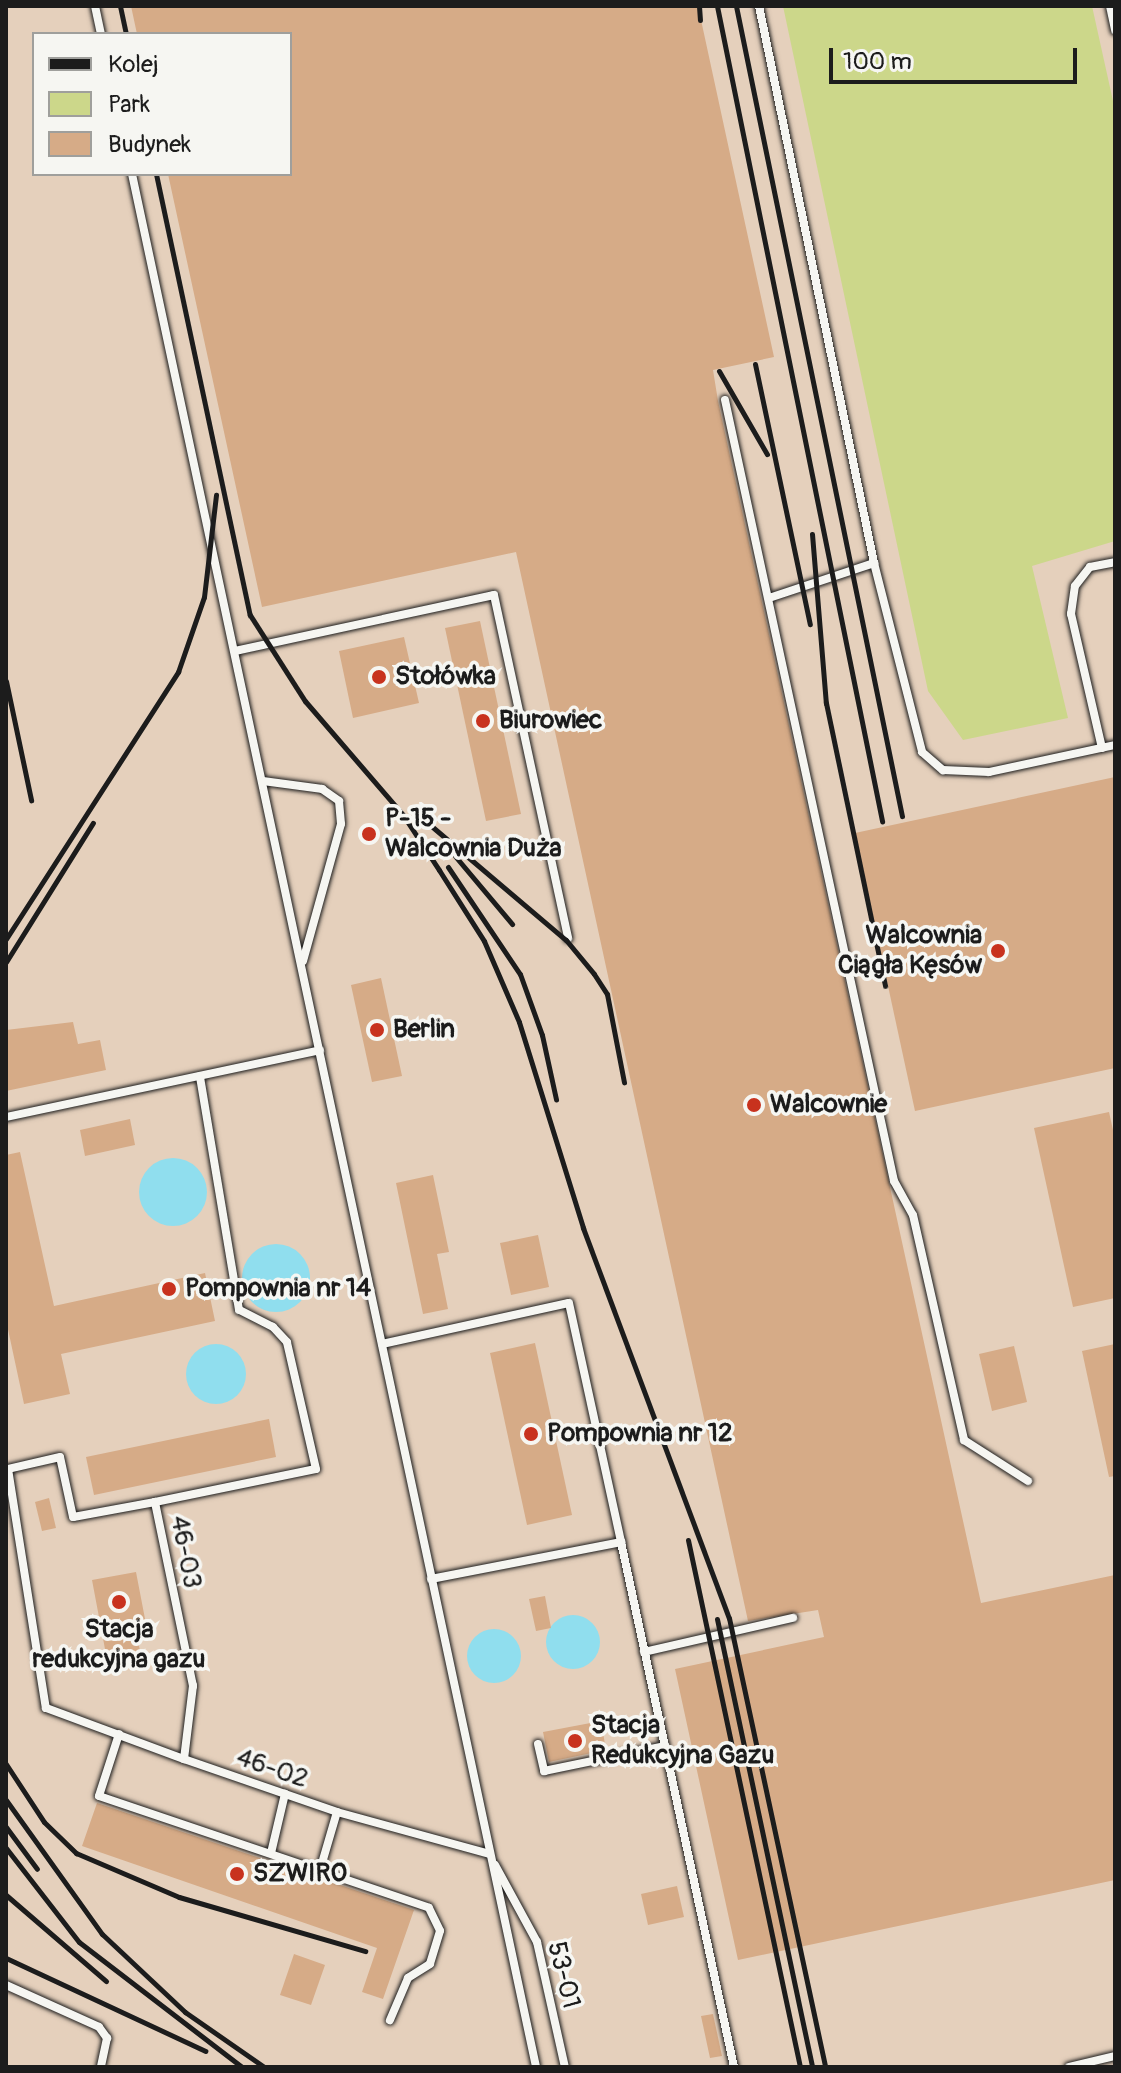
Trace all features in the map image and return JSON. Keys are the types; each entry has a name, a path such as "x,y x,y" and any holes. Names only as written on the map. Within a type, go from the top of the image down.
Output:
{"lane":[{"path":"95,6 101,32"},
{"path":"759,6 874,563 922,752 943,770 989,772 1115,745"},
{"path":"1110,6 1115,30"},
{"path":"132,176 536,2067"},
{"path":"725,400 772,597 894,1181 913,1215 964,1440 1028,1481"},
{"path":"1102,748 1071,614 1075,586 1090,567 1115,562"},
{"path":"772,597 874,563"},
{"path":"235,651 494,595 568,938"},
{"path":"263,781 322,789 339,801 341,824 302,966"},
{"path":"6,1117 320,1050"},
{"path":"155,1502 316,1469 287,1342 239,1310 200,1076"},
{"path":"382,1344 569,1303 734,2067"},
{"name":"46-03","path":"46,1708 7,1465 60,1457 73,1517 155,1502 193,1686 184,1759"},
{"path":"431,1579 621,1542"},
{"path":"644,1652 793,1618"},
{"name":"46-02","path":"46,1708 337,1812 489,1854"},
{"path":"119,1734 99,1796 429,1908 440,1931 430,1964 408,1978 390,2020"},
{"path":"538,1744 544,1771 665,1746"},
{"path":"271,1853 285,1794"},
{"path":"320,1870 337,1812"},
{"name":"53-01","path":"489,1854 537,1942 565,2067"},
{"path":"6,1985 99,2027 107,2038 101,2067"},
{"path":"1069,2067 1115,2056"}],"shaded area":[{"path":"6,6 1115,6 1115,2067 6,2067"}],"green space":[{"path":"783,6 1092,6 1115,110 1115,541 1032,566 1068,718 963,740 928,691"}],"water":[{"path":"173,1158 197,1168 207,1192 197,1216 173,1226 149,1216 139,1192 149,1168"},
{"path":"276,1244 300,1254 310,1278 300,1302 276,1312 252,1302 242,1278 252,1254"},
{"path":"216,1344 237,1353 246,1374 237,1395 216,1404 195,1395 186,1374 195,1353"},
{"path":"573,1615 584,1617 592,1623 598,1631 598,1653 592,1661 584,1667 573,1669 562,1667 554,1661 548,1653 546,1642 548,1631 554,1623 562,1617"},
{"path":"494,1629 513,1637 521,1656 513,1675 494,1683 475,1675 467,1656 475,1637"}],"building":[{"name":"Walcownie","path":"131,6 698,6 774,357 713,370 718,401 981,1603 1115,1575 1115,1880 738,1960 675,1669 824,1637 818,1610 748,1621 516,552 262,607 168,176 292,176 292,32 137,32"},
{"name":"Biurowiec","path":"480,621 521,814 486,821 445,628"},
{"name":"Stołówka","path":"404,637 419,703 353,718 339,651"},
{"name":"Walcownia Ciągła Kęsów","path":"1115,777 1115,1068 915,1111 855,833"},
{"name":"Berlin","path":"381,978 402,1076 372,1082 351,985"},
{"path":"73,1022 78,1044 100,1040 106,1070 6,1091 6,1030"},
{"path":"1109,1112 1115,1139 1115,1298 1073,1307 1034,1128"},
{"path":"130,1119 135,1145 85,1156 80,1130"},
{"name":"Pompownia nr 14","path":"20,1152 54,1306 205,1273 215,1321 61,1354 70,1394 24,1404 6,1320 6,1155"},
{"path":"433,1175 449,1252 437,1254 448,1309 423,1314 396,1183"},
{"path":"538,1235 549,1287 511,1295 500,1243"},
{"name":"Pompownia nr 12","path":"535,1343 572,1515 527,1525 490,1353"},
{"path":"1115,1344 1115,1476 1109,1477 1082,1351"},
{"path":"1014,1346 1027,1402 992,1411 979,1354"},
{"path":"269,1419 276,1457 94,1495 86,1457"},
{"path":"49,1498 56,1528 42,1531 35,1502"},
{"name":"Stacja redukcyjna gazu","path":"136,1572 146,1624 134,1627 142,1658 108,1665 92,1580"},
{"path":"545,1596 551,1628 536,1631 529,1599"},
{"name":"Stacja Redukcyjna Gazu","path":"601,1721 606,1750 549,1762 543,1732"},
{"name":"SZWIRO","path":"97,1803 414,1910 383,1999 362,1992 377,1948 82,1846"},
{"path":"677,1886 684,1917 648,1925 641,1894"},
{"path":"294,1954 325,1965 311,2005 280,1995"},
{"path":"713,2014 722,2056 710,2058 701,2016"}],"railway":[{"path":"120,6 126,32"},
{"path":"699,6 700,20"},
{"path":"717,6 882,821"},
{"path":"736,6 902,816"},
{"path":"156,176 250,615 305,701 403,815 484,941 519,1022 583,1228 729,1618 825,2067"},
{"path":"755,364 810,624"},
{"path":"719,371 767,454"},
{"path":"6,939 178,672 204,597 216,495"},
{"path":"812,534 826,703 885,986"},
{"path":"6,681 31,800"},
{"path":"416,813 566,940 594,974 607,994 624,1082"},
{"path":"6,962 93,823"},
{"path":"455,856 512,924"},
{"path":"448,867 520,974 542,1035 556,1099"},
{"path":"688,1540 800,2067"},
{"path":"717,1619 812,2067"},
{"path":"6,1764 44,1822 76,1853 179,1897 365,1951"},
{"path":"6,1800 102,1934 185,2012 264,2067"},
{"path":"6,1827 37,1869"},
{"path":"6,1848 79,1942 242,2067"},
{"path":"6,1895 106,1981"},
{"path":"6,1958 205,2051"}],"place":[{"name":"Stołówka","path":"379,677"},
{"name":"Biurowiec","path":"483,721"},
{"name":"P-15 - Walcownia Duża","path":"369,834"},
{"name":"Walcownia Ciągła Kęsów","path":"998,951"},
{"name":"Berlin","path":"377,1030"},
{"name":"Walcownie","path":"754,1105"},
{"name":"Pompownia nr 14","path":"169,1289"},
{"name":"Pompownia nr 12","path":"531,1434"},
{"name":"Stacja redukcyjna gazu","path":"119,1602"},
{"name":"Stacja Redukcyjna Gazu","path":"575,1741"},
{"name":"SZWIRO","path":"237,1874"}]}
